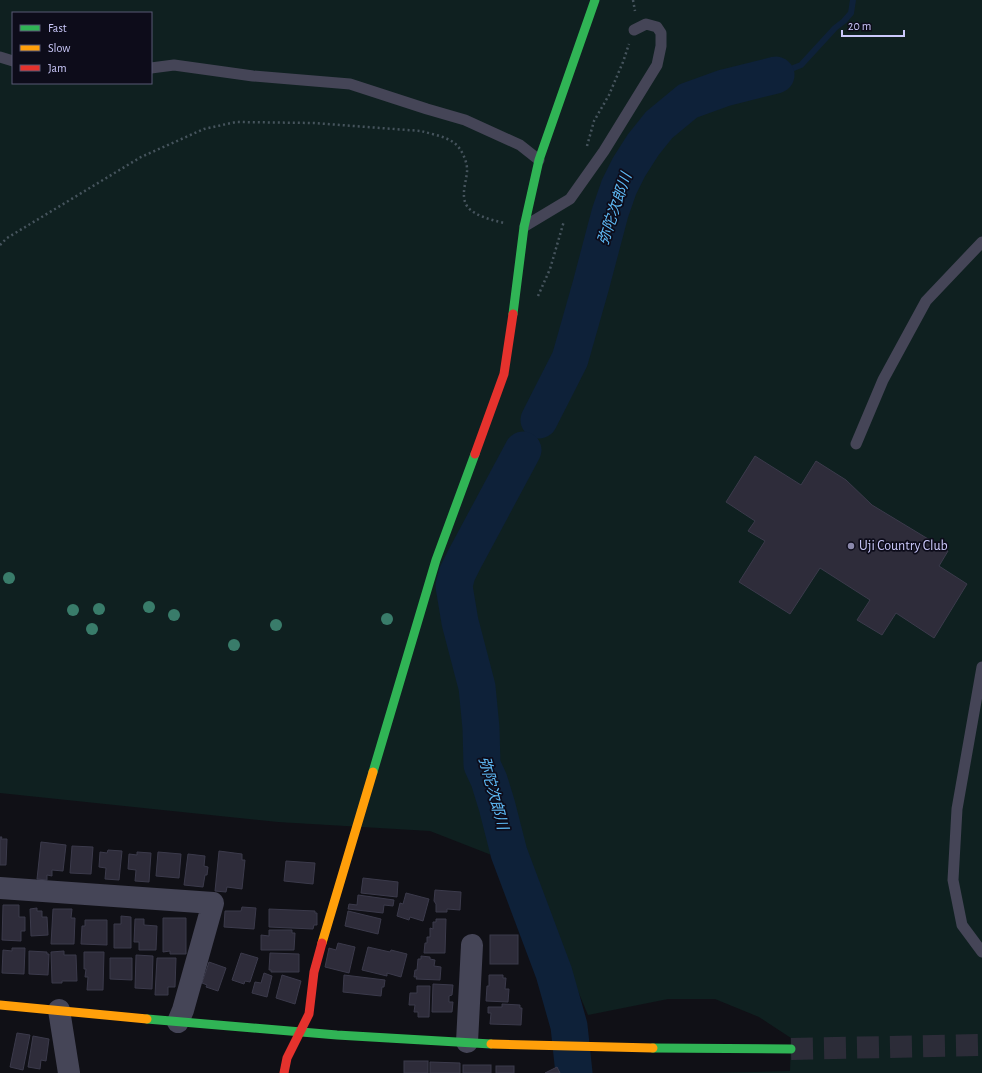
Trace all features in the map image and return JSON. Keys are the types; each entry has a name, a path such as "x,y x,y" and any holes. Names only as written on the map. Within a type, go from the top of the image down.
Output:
{"street":[{"path":"284,1073 287,1058 309,1014 314,972 436,560 504,374 511,333 524,227 539,160 595,0"},
{"path":"0,888 213,903 183,1010 178,1022"},
{"path":"467,1042 472,945"},
{"path":"0,1005 299,1032 467,1042 548,1046 791,1049"},
{"path":"59,1010 69,1073"}],"lane":[{"path":"524,227 570,199 604,151 657,65 661,46 661,33 657,27 646,24 634,30"},
{"path":"0,57 12,61"},
{"path":"152,68 174,65 253,76 350,84 465,120 520,145 539,160"},
{"path":"856,444 883,380 926,301 982,242"},
{"path":"982,667 957,809 953,880 962,925 982,952"}],"path":[{"path":"0,245 7,238 141,157 204,129 236,122 314,123 421,131 433,134 454,142 464,158 467,170 464,191 465,203 477,215 524,227"}],"shaded area":[{"name":"Uji Country Club","path":"0,0 982,0 982,1073 707,1073 790,1071 791,1038 759,1017 715,999 668,999 588,1015 559,946 532,871 430,831 278,822 0,793"}],"building":[{"name":"Uji Country Club","path":"755,456 801,485 816,461 846,480 872,505 948,551 939,566 967,584 934,638 896,613 882,635 857,620 870,600 820,568 790,614 739,582 765,541 748,531 755,521 726,502"},
{"path":"0,837 2,837 1,839 7,839 6,865 0,865"},
{"path":"41,842 66,845 63,871 52,870 52,876 47,875 47,880 37,879"},
{"path":"72,846 93,847 91,874 70,873"},
{"path":"108,850 122,851 119,880 105,879 106,868 99,867 100,852 107,853"},
{"path":"219,851 242,854 242,860 245,860 242,889 227,887 226,892 215,891"},
{"path":"137,852 151,853 149,882 135,881 136,870 128,869 129,854 137,855"},
{"path":"158,852 181,854 179,878 156,876"},
{"path":"188,854 205,856 204,866 208,867 203,887 184,885"},
{"path":"286,861 315,863 313,884 284,881"},
{"path":"363,878 398,882 397,897 361,893"},
{"path":"435,890 461,892 460,910 447,909 447,912 436,912 436,904 434,901"},
{"path":"406,893 429,899 423,921 410,917 409,920 397,916 400,903 403,904"},
{"path":"358,895 394,900 393,906 384,905 383,913 348,909 349,904 357,905"},
{"path":"3,905 19,905 19,917 25,917 25,931 21,931 21,941 2,940"},
{"path":"242,907 256,908 254,929 224,927 225,911 241,911"},
{"path":"37,908 37,911 42,911 42,917 47,917 48,935 31,936 30,909"},
{"path":"53,909 72,909 71,918 75,918 74,944 51,944"},
{"path":"269,909 315,911 315,913 317,913 317,925 314,925 313,929 269,927"},
{"path":"348,911 381,919 378,934 345,926"},
{"path":"121,916 131,917 131,948 114,948 114,924 121,924"},
{"path":"163,918 186,918 186,954 170,954 170,951 163,952"},
{"path":"135,919 144,919 144,925 157,926 156,950 139,950 139,942 134,942"},
{"path":"436,919 446,919 445,953 424,953 427,937 430,937 430,928 433,929 433,922 436,922"},
{"path":"85,920 107,920 107,945 81,944 82,926 85,926"},
{"path":"269,930 292,930 292,933 295,933 294,950 261,950 261,935 269,936"},
{"path":"490,935 518,935 518,964 490,964"},
{"path":"338,943 355,947 349,973 325,967 329,948 336,950"},
{"path":"368,947 407,954 401,977 387,973 387,976 362,970"},
{"path":"12,948 25,948 24,974 2,973 3,950 12,951"},
{"path":"29,951 47,952 47,954 49,954 48,975 29,974"},
{"path":"64,951 64,955 76,955 77,981 52,983 51,952"},
{"path":"84,952 104,952 103,990 87,990 88,977 85,977 86,969 84,969"},
{"path":"241,953 258,958 250,982 245,981 244,984 232,980"},
{"path":"270,953 299,954 299,972 271,972 271,970 269,970"},
{"path":"136,955 153,956 152,989 135,988"},
{"path":"421,956 430,957 430,959 435,960 434,966 441,967 440,980 416,979 417,977 414,977 415,970 417,970 418,959 421,959"},
{"path":"110,958 132,958 132,980 110,979"},
{"path":"157,958 176,958 175,987 168,987 168,995 155,995"},
{"path":"209,962 226,968 218,991 206,987 207,985 202,983"},
{"path":"264,973 272,976 267,997 252,993 255,982 261,983"},
{"path":"282,975 301,981 295,1004 276,998"},
{"path":"344,975 385,980 384,987 382,987 381,996 343,992"},
{"path":"489,975 503,975 503,978 506,978 505,989 509,989 508,1002 486,1001 487,986 489,986"},
{"path":"433,984 453,985 452,995 449,996 449,1002 453,1002 452,1012 432,1012"},
{"path":"417,986 430,986 429,1017 418,1017 418,1012 414,1012 415,1005 409,1005 410,993 417,993"},
{"path":"502,1004 520,1005 520,1008 522,1008 521,1025 490,1024 491,1013 488,1013 488,1007 502,1007"},
{"path":"17,1033 30,1035 23,1070 10,1067"},
{"path":"33,1036 49,1039 46,1061 41,1060 40,1069 28,1067"},
{"path":"404,1061 428,1061 428,1073 404,1073"},
{"path":"430,1062 460,1063 460,1073 430,1073"},
{"path":"463,1065 491,1065 491,1073 463,1073"},
{"path":"496,1066 514,1066 514,1073 496,1073"},
{"path":"557,1067 560,1073 545,1073"}],"waterway":[{"path":"776,75 801,65 851,13 853,0"},
{"name":"弥陀次郎川","path":"539,420 570,359 610,213 619,187 629,167 643,145 659,125 688,101 724,88 776,75"},
{"name":"弥陀次郎川","path":"523,450 464,560 457,574 454,586 460,622 477,687 481,728 482,765 489,780 497,806 509,853 554,973 569,1026 574,1073"}],"tunnel":[{"path":"791,1049 982,1045"}],"traffic: fast":[{"path":"513,314 524,227 539,160 595,0"},
{"path":"373,772 436,560 475,454"},
{"path":"147,1019 337,1035 491,1044"},
{"path":"653,1048 791,1049"}],"traffic: slow":[{"path":"322,943 373,772"},
{"path":"0,1005 147,1019"},
{"path":"491,1044 653,1048"}],"traffic: jam":[{"path":"475,454 504,374 513,314"},
{"path":"284,1073 287,1058 309,1014 314,972 322,943"}],"place":[{"name":"Uji Country Club","path":"851,546"}]}
